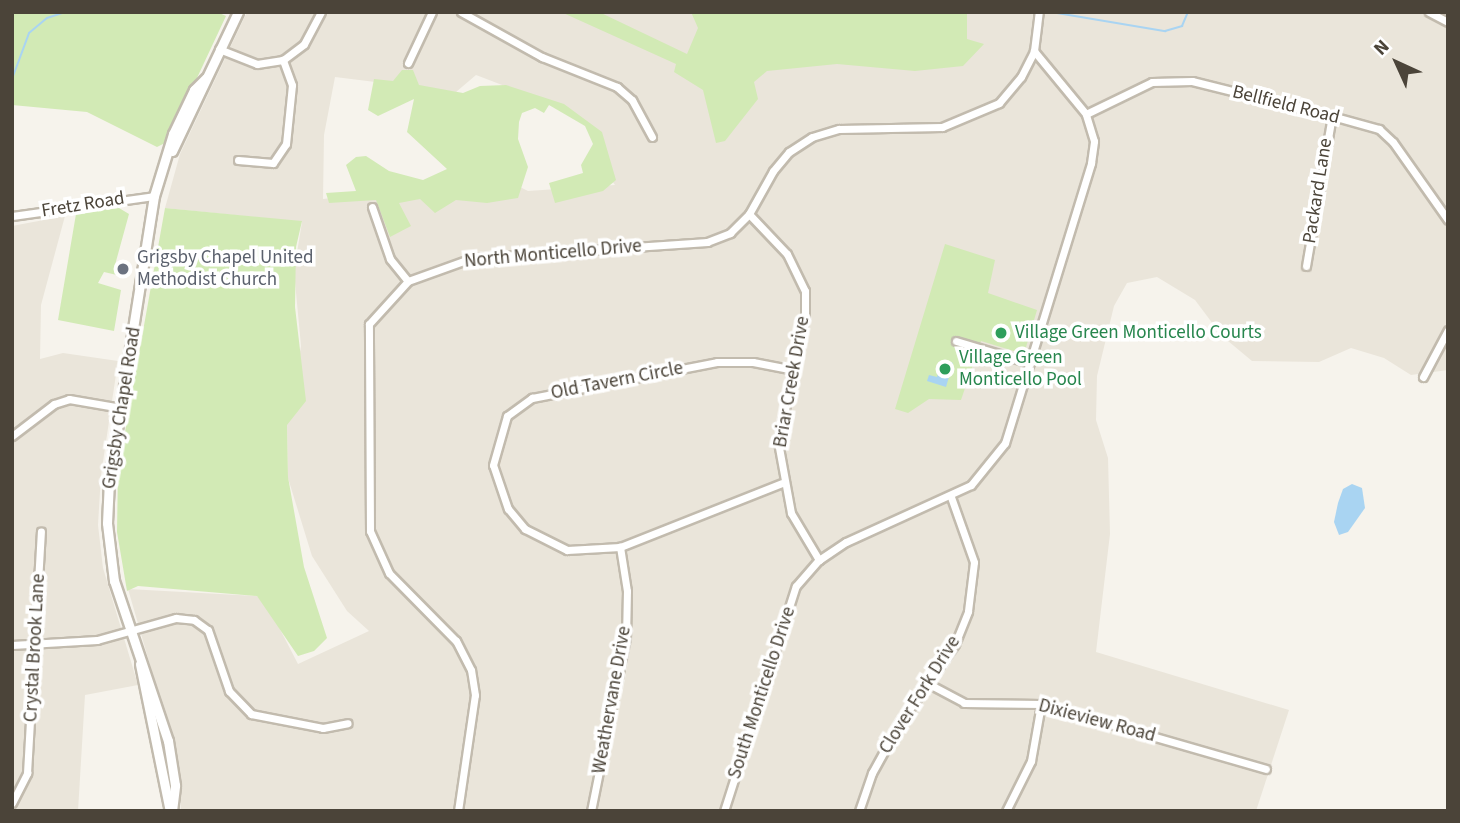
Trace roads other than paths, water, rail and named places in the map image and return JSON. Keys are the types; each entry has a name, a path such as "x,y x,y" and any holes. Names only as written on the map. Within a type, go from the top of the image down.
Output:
{"street":[{"name":"Grigsby Chapel Road","path":"171,811 176,799 170,751 148,675 140,664 114,580 107,523 109,480 154,196 171,152 202,95 206,78 238,12"},
{"path":"219,49 257,64 283,60 304,44 321,12"},
{"path":"408,63 432,12"},
{"path":"461,12 542,57 617,87 637,107 652,137"},
{"path":"1034,51 1039,12"},
{"path":"1429,12 1448,22"},
{"name":"South Monticello Drive","path":"724,811 796,586 819,560 846,541 951,497 971,485 1004,443 1091,163 1094,141 1086,114 1034,51"},
{"name":"North Monticello Drive","path":"458,811 475,695 471,670 456,642 389,573 370,531 369,324 408,281 472,258 707,242 730,233 749,214 773,171 789,152 812,137 839,130 942,127 973,118 999,103 1021,78 1034,51"},
{"path":"239,160 273,163 286,144 292,85 283,60"},
{"name":"Bellfield Road","path":"1086,114 1152,82 1192,81 1378,129 1393,142 1448,220"},
{"name":"Packard Lane","path":"1306,267 1332,116"},
{"name":"Fretz Road","path":"12,216 154,196"},
{"path":"372,207 390,259 408,281"},
{"name":"Briar Creek Drive","path":"749,214 787,254 805,291 778,442 782,483 791,513 819,560"},
{"path":"1423,377 1448,330"},
{"path":"956,341 1030,363"},
{"name":"Old Tavern Circle","path":"782,483 620,547 567,550 524,529 508,509 494,465 507,416 532,398 717,362 753,362 793,369"},
{"path":"12,436 54,404 69,399 121,408"},
{"name":"Clover Fork Drive","path":"859,811 872,774 899,724 955,644 968,611 974,562 951,497"},
{"name":"Crystal Brook Lane","path":"12,803 27,773 41,531"},
{"name":"Weathervane Drive","path":"591,811 626,638 627,591 620,547"},
{"path":"12,645 97,640 176,618 194,620 208,630 229,691 251,714 323,728 348,723"},
{"name":"Dixieview Road","path":"929,684 964,703 1041,704 1266,769"},
{"path":"1006,811 1031,761 1041,704"}],"water":[{"name":"Village Green Monticello Pool","path":"942,360 953,363 946,387 927,381 929,375 937,377"},
{"path":"1352,484 1362,488 1365,508 1348,532 1339,535 1334,522 1338,503 1343,489"}],"waterway":[{"path":"12,79 29,33 47,18 65,12"},
{"path":"1051,12 1165,31 1182,26 1188,12"}],"place":[{"name":"Grigsby Chapel United Methodist Church","path":"123,269"},
{"name":"Village Green Monticello Courts","path":"1001,333"},
{"name":"Village Green Monticello Pool","path":"945,369"}]}
